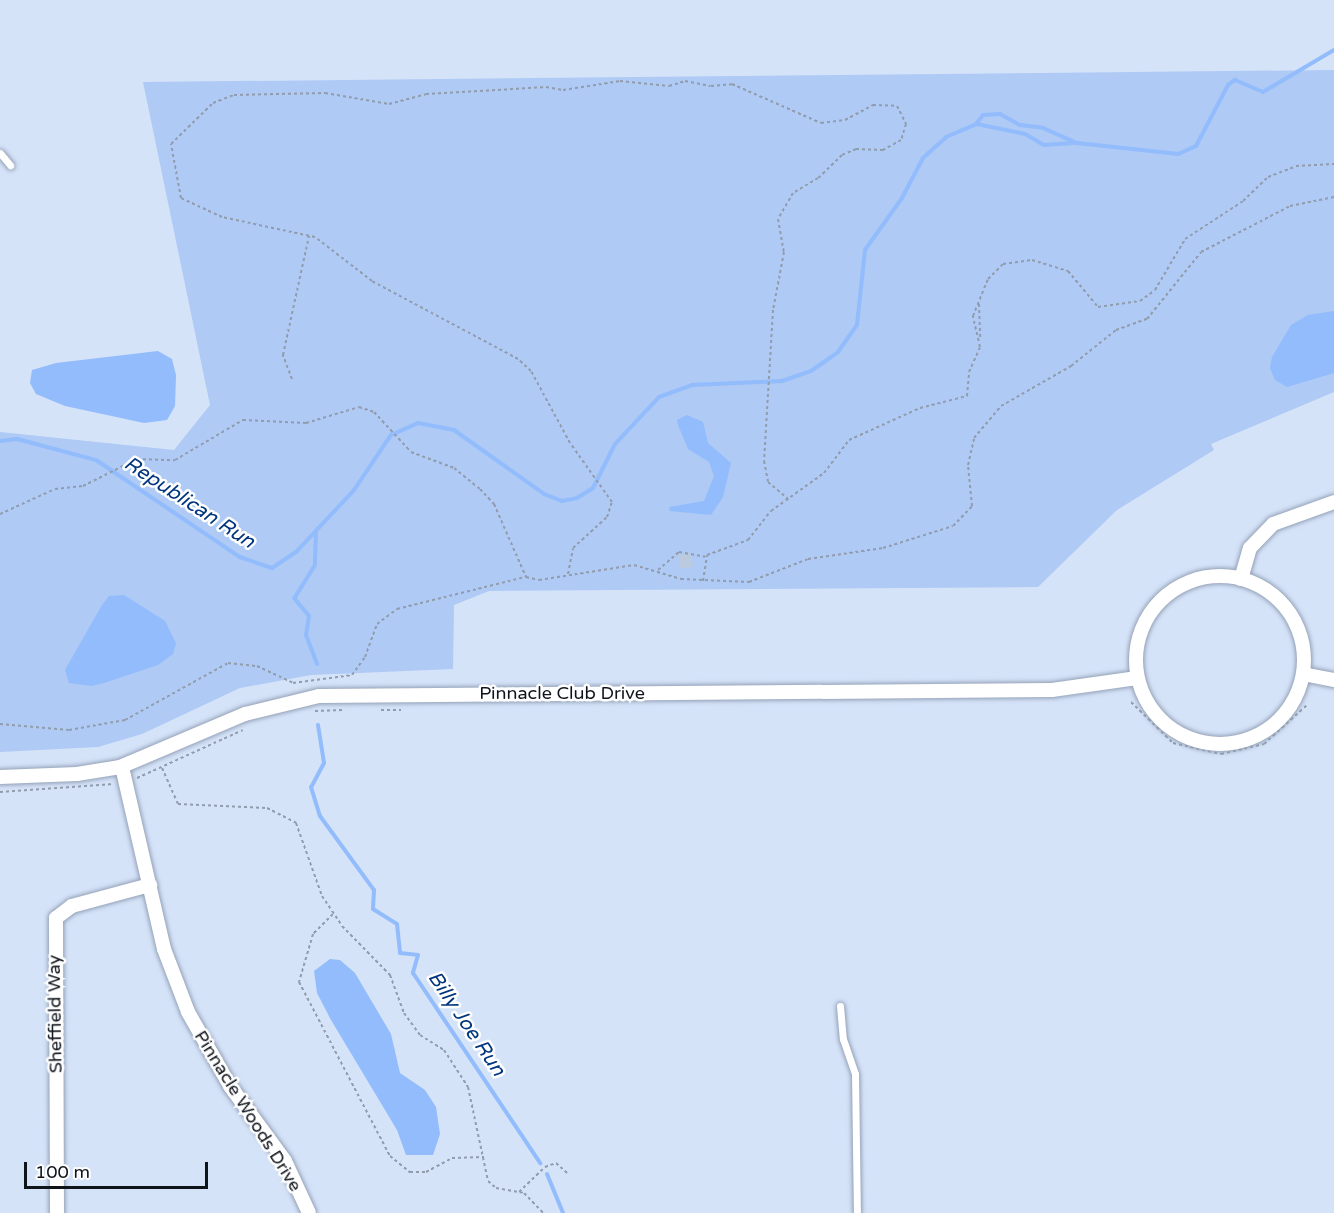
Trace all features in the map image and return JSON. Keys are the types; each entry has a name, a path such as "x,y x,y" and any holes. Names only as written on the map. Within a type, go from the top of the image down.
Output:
{"street":[{"path":"1240,579 1250,548 1273,524 1334,502"},
{"path":"1197,579 1240,579 1268,591 1291,615 1302,641 1303,674 1294,700 1276,722 1249,739 1215,744 1184,736 1162,722 1145,699 1137,678 1138,637 1158,602 1197,579"},
{"path":"1303,674 1334,680"},
{"name":"Pinnacle Club Drive","path":"0,777 77,774 122,767 245,714 319,696 1052,690 1137,678"},
{"name":"Pinnacle Woods Drive","path":"122,767 164,949 200,1038 285,1161 309,1213"},
{"name":"Sheffield Way","path":"57,1213 56,918 72,906 150,885"}],"lane":[{"path":"0,153 10,165"},
{"path":"840,1006 843,1039 855,1074 857,1213"}],"path":[{"path":"568,574 577,542 611,512 605,492 571,445 526,365 372,281 326,243 309,236 222,217 181,198 171,151 174,139 213,103 234,95 337,93 389,104 426,94 546,87 563,90 620,81 669,86 685,81 711,86 732,84 821,123 845,120 873,105 897,106 905,117 905,131 893,147 856,149 842,155 786,202 778,225 784,252 773,310 766,423 768,482 788,499"},
{"path":"979,339 973,316 997,268 1021,259 1068,271 1098,307 1140,301 1155,290 1185,239 1243,201 1268,177 1296,166 1334,164"},
{"path":"0,724 69,730 125,720 228,663 257,666 293,683 352,675 365,657 377,624 397,609 501,580 634,565 703,581 749,582 808,559 883,548 952,526 972,506 968,465 974,438 1001,406 1071,366 1116,330 1147,319 1201,252 1290,206 1334,196"},
{"path":"292,379 283,355 309,236"},
{"path":"703,581 706,557 717,548 748,540 788,499 824,473 854,437 920,408 967,396 979,339 978,302"},
{"path":"0,514 55,489 90,482 136,459 175,460 243,420 306,423 359,407 374,412 407,448 432,463 453,468 480,489 494,504 526,577"},
{"path":"657,570 679,552 706,557"},
{"path":"1131,702 1173,743 1221,754 1264,744 1307,705"},
{"path":"311,711 353,709"},
{"path":"372,710 401,710"},
{"path":"0,792 78,789 125,781 162,768 252,726"},
{"path":"162,768 178,804 267,808 287,814 303,836 311,870 333,914 390,975 404,1013 420,1035 444,1050 453,1063 474,1106 488,1181 496,1188 519,1192 533,1199 543,1213"},
{"path":"333,914 313,934 299,982 304,1000 379,1128 390,1156 410,1172 426,1172 452,1158 484,1157"},
{"path":"519,1192 545,1167 556,1163 567,1173"}],"shaded area":[{"path":"1334,70 1334,392 1211,444 1214,450 1117,510 1038,587 489,591 454,605 453,669 311,675 240,688 142,734 98,747 0,752 0,432 174,450 210,405 143,82"},
{"path":"1334,311 1334,373 1287,387 1275,380 1270,368 1272,357 1291,325 1308,315"},
{"path":"158,351 172,359 176,375 175,406 167,420 144,423 65,406 36,394 30,383 32,370 56,363"},
{"path":"687,415 703,422 708,443 731,463 723,497 711,515 670,511 669,507 704,501 714,476 709,462 688,449 677,420"},
{"path":"124,595 165,621 176,643 173,654 158,665 107,682 92,686 69,683 65,670 102,605 109,596"},
{"path":"330,959 340,960 355,973 391,1034 400,1073 425,1090 436,1107 440,1134 433,1155 406,1155 397,1130 331,1020 317,993 314,971"}],"building":[{"path":"691,553 693,567 680,569 678,555"}],"waterway":[{"name":"Republican Run","path":"0,441 17,439 96,460 240,557 272,568 297,551 354,490 391,435 418,423 454,430 544,494 562,501 577,498 593,488 615,444 659,397 692,385 782,381 811,371 838,352 857,325 865,250 902,198 923,158 946,137 976,124 983,115 1000,114 1020,125 1043,128 1077,143 1178,154 1196,146 1228,85 1235,80 1263,92 1334,50"},
{"name":"Republican Run","path":"977,124 1025,134 1044,145 1073,143"},
{"name":"Billy Joe Run","path":"316,532 315,565 294,598 309,616 306,635 317,664"},
{"name":"Billy Joe Run","path":"318,725 324,763 311,787 320,816 374,890 373,909 397,924 400,953 418,955 413,973 540,1163"},
{"name":"Billy Joe Run","path":"547,1174 563,1213"}]}
